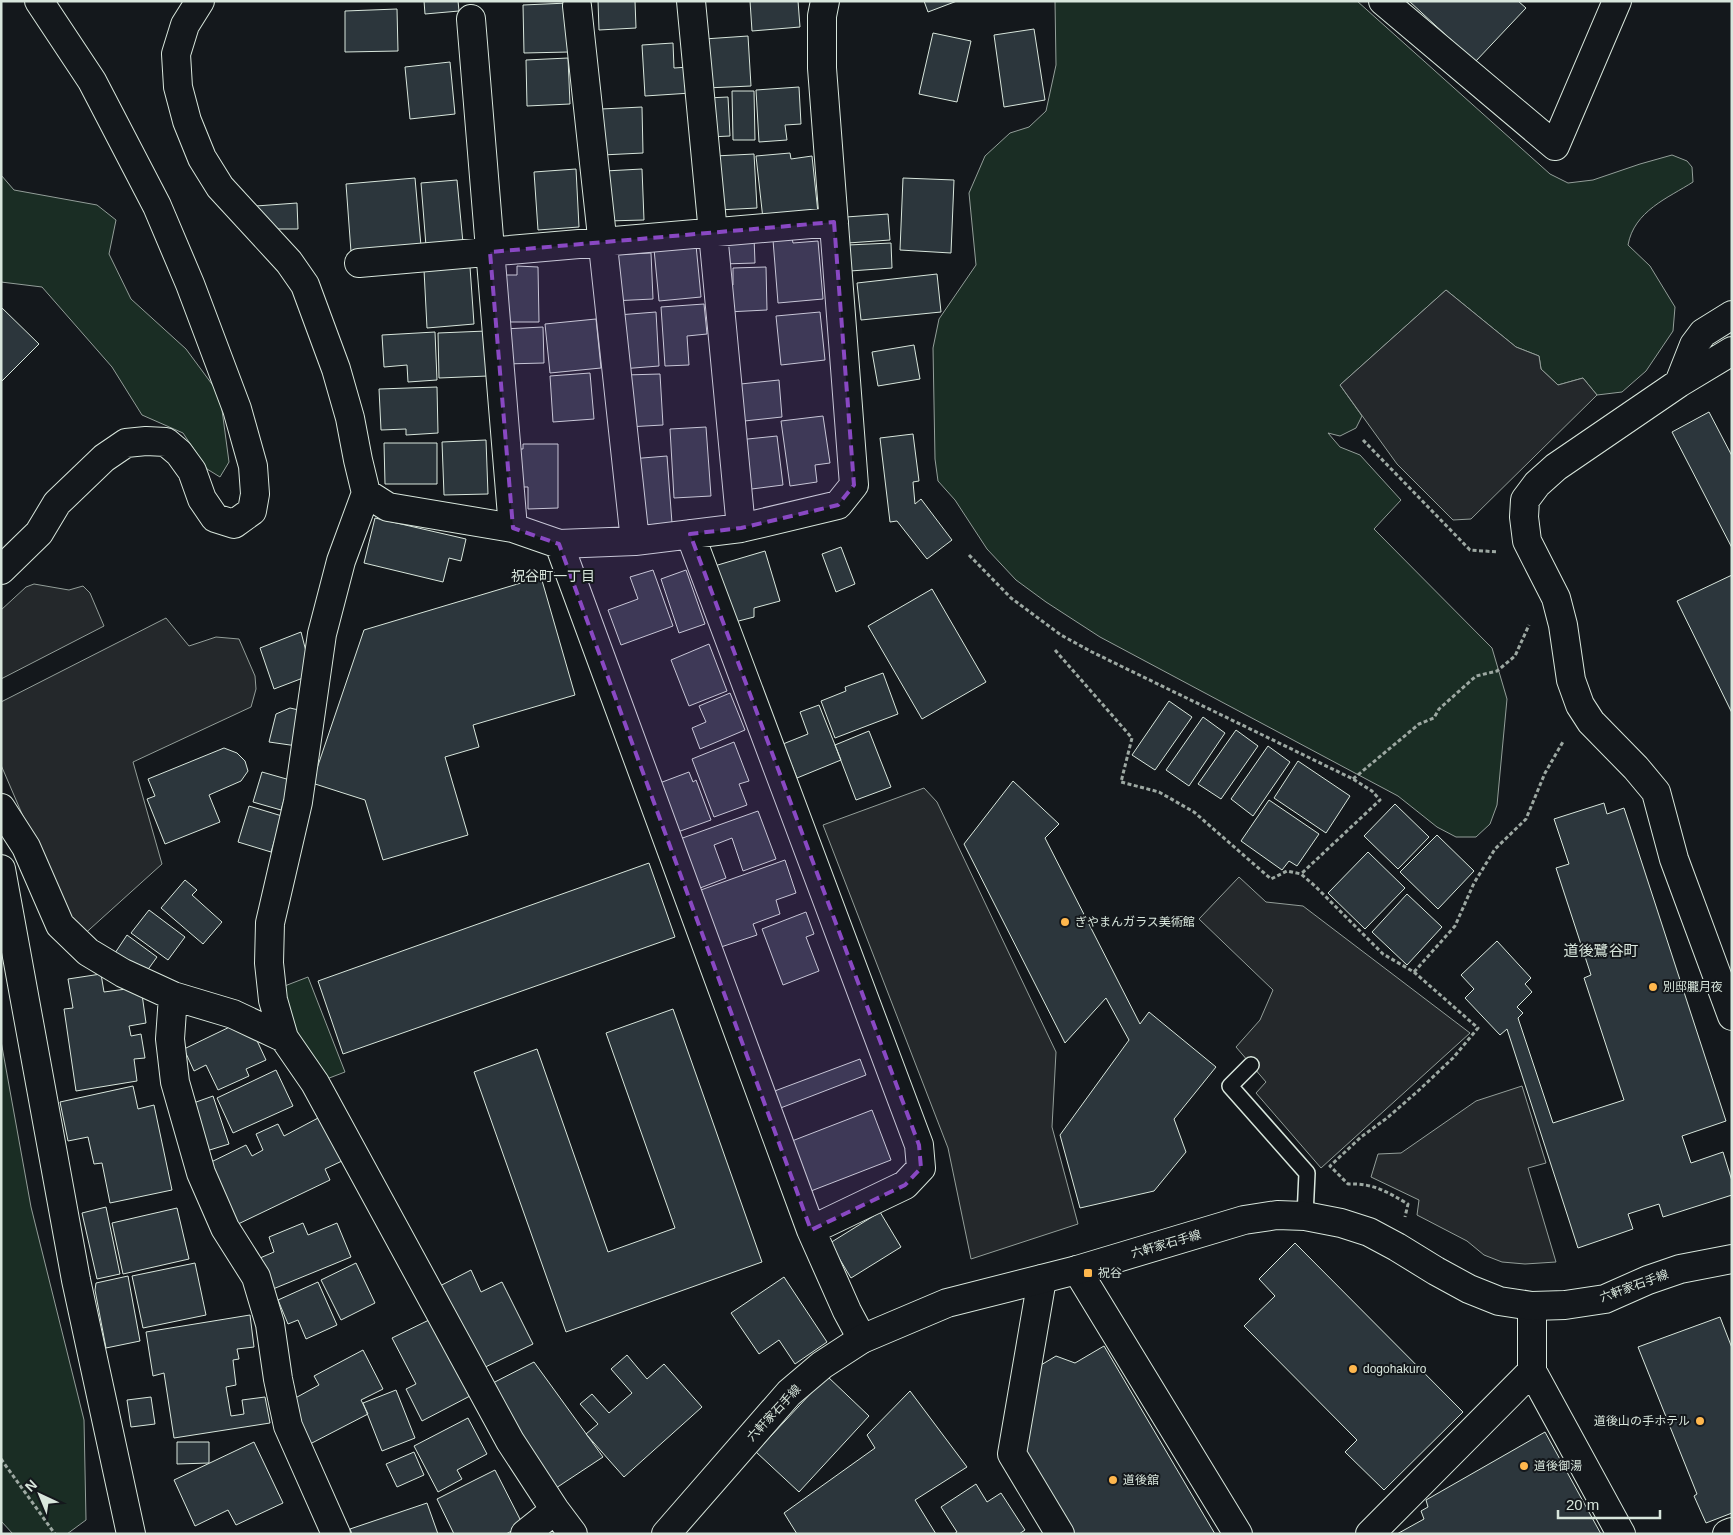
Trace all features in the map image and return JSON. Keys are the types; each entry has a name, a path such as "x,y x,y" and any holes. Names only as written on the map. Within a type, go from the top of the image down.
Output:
{"street":[{"path":"1,570 39,533 56,503 104,458 126,443 166,442 179,453 192,471 202,499 215,518 234,524 252,512 255,494 253,466 236,409 190,284 157,206 92,81 39,1"},
{"path":"200,1 185,26 176,54 178,87 187,121 202,158 220,187 289,262 305,285 336,369 350,418 366,492 341,560 322,634 298,802 270,924 269,963 273,1000 284,1038 315,1083 510,1441 573,1534"},
{"path":"691,1 740,528"},
{"path":"366,492 388,507 512,528 559,544 635,541 740,528 838,505 854,485 822,68 822,16 825,1"},
{"path":"1383,1 1555,146 1617,1"},
{"path":"577,6 635,541"},
{"path":"472,19 512,528"},
{"path":"359,263 834,222"},
{"path":"1679,383 1694,345 1703,333 1732,315"},
{"path":"1732,351 1679,383 1556,467 1537,484 1525,500 1524,517 1527,541 1556,598 1563,625 1572,680 1580,705 1656,792 1674,859 1732,1016"},
{"path":"690,534 920,1145 921,1168 905,1185 811,1230"},
{"path":"559,544 811,1230 862,1340"},
{"path":"1,808 26,847 60,925 88,952 123,974 173,996 233,1014 284,1038"},
{"path":"1,869 76,1280 132,1534"},
{"path":"173,996 170,1039 175,1082 202,1173 225,1228 256,1277 270,1324 278,1380 288,1426 336,1534"},
{"name":"六軒家石手線","path":"666,1534 789,1394 822,1365 862,1340 947,1302 1077,1270 1244,1220 1277,1215 1305,1216 1341,1223 1369,1232 1397,1246 1469,1289 1499,1301 1532,1306 1565,1305 1605,1299 1648,1280 1680,1269 1732,1258"},
{"path":"1077,1270 1238,1534"},
{"path":"1042,1278 1012,1454 1060,1534"},
{"path":"1532,1306 1532,1371 1621,1534"},
{"path":"1370,1534 1532,1371"},
{"path":"525,1534 555,1510"},
{"path":"1727,1534 1732,1532"}],"lane":[{"path":"1251,1065 1230,1086 1307,1173 1305,1216"}],"path":[{"path":"1364,440 1470,550 1508,553"},
{"path":"969,555 1011,598 1061,634 1092,652 1353,779 1372,791 1380,800 1301,874"},
{"path":"1353,779 1419,724 1434,718 1439,709 1476,676 1497,671 1515,656 1537,612 1556,598"},
{"path":"1055,650 1132,738 1121,782 1159,792 1194,812 1271,879 1287,871 1301,874 1383,954 1414,972 1478,1028 1453,1058 1418,1091 1388,1118 1361,1137 1330,1166 1348,1184 1363,1184 1383,1189 1408,1204 1397,1246"},
{"path":"1414,972 1455,926 1474,883 1495,849 1526,819 1545,773 1567,734 1586,714"},
{"path":"1,1460 55,1534"}],"highlighted area":[{"path":"834,222 854,485 838,505 741,528 690,534 919,1145 921,1168 905,1185 811,1230 559,544 513,528 490,252"}],"green space":[{"path":"1055,1 1357,1 1550,174 1568,183 1593,180 1672,155 1687,161 1692,167 1693,182 1653,207 1637,223 1631,233 1628,245 1650,266 1675,307 1673,331 1646,371 1622,392 1597,395 1583,378 1558,385 1541,369 1539,356 1516,347 1446,290 1340,385 1362,416 1356,428 1340,436 1328,433 1340,447 1360,455 1401,500 1374,529 1492,648 1507,699 1497,805 1490,824 1476,837 1456,837 1437,827 1398,796 1100,637 1046,602 1016,580 987,549 955,500 938,481 935,459 933,348 939,319 976,265 969,193 985,156 1010,133 1029,127 1046,111 1056,65"},
{"path":"1,175 14,190 97,205 116,220 109,254 131,299 186,349 220,395 229,462 220,477 207,469 183,433 142,415 112,367 42,287 1,282"},
{"path":"308,977 345,1072 324,1080 285,1014 282,987"},
{"path":"1,1041 31,1207 84,1420 86,1520 67,1534 13,1534 1,1521"}],"shaded area":[{"path":"1446,290 1516,347 1539,356 1541,369 1558,385 1583,378 1597,395 1471,519 1453,520 1397,464 1340,385"},
{"path":"34,584 69,590 83,586 90,593 104,626 1,679 1,610 26,587"},
{"path":"166,618 189,646 216,637 239,639 255,676 256,689 251,707 133,762 162,864 80,938 56,893 1,765 1,702"},
{"path":"924,788 937,802 1056,1052 1052,1127 1078,1224 971,1259 948,1148 823,825"},
{"path":"1239,877 1266,902 1303,906 1470,1033 1321,1168 1256,1093 1266,1082 1236,1047 1260,1020 1273,990 1199,919"},
{"path":"1522,1086 1546,1163 1528,1168 1556,1262 1525,1264 1502,1262 1484,1255 1467,1241 1417,1215 1419,1200 1371,1177 1378,1154 1401,1153 1476,1101"}],"building":[{"path":"424,1 458,1 459,11 425,14"},
{"path":"598,1 635,1 636,28 599,30"},
{"path":"750,1 798,1 800,27 752,31"},
{"path":"924,1 957,1 928,12"},
{"path":"1409,1 1518,1 1526,8 1475,62"},
{"path":"568,3 569,52 524,53 523,5"},
{"path":"397,9 398,51 345,52 345,11"},
{"path":"1034,29 1045,100 1004,107 994,35"},
{"path":"933,33 971,41 957,102 919,94"},
{"path":"748,36 751,86 706,88 704,39"},
{"path":"673,43 674,68 689,67 691,93 645,96 642,45"},
{"path":"568,58 570,104 527,106 526,60"},
{"path":"450,62 455,114 410,119 405,67"},
{"path":"799,87 801,124 785,125 787,140 759,142 756,90"},
{"path":"732,91 754,91 755,140 733,140"},
{"path":"728,97 730,136 709,137 707,98"},
{"path":"642,107 643,153 602,155 601,109"},
{"path":"790,153 791,159 812,156 818,213 763,219 756,156"},
{"path":"754,154 757,208 718,210 715,156"},
{"path":"576,169 579,227 538,230 534,172"},
{"path":"642,169 644,220 607,221 605,171"},
{"path":"415,178 421,246 351,252 346,184"},
{"path":"903,178 954,180 951,253 900,250"},
{"path":"457,180 463,243 426,246 421,183"},
{"path":"297,203 298,229 275,229 256,206"},
{"path":"888,214 890,240 848,243 846,217"},
{"path":"754,237 755,263 723,264 722,239"},
{"path":"792,238 793,243 818,241 823,299 778,303 773,240"},
{"path":"891,243 892,268 850,271 848,245"},
{"path":"696,245 701,297 659,301 654,249"},
{"path":"651,253 653,299 612,301 610,255"},
{"path":"517,266 538,267 539,322 499,322 498,275 517,275"},
{"path":"470,267 474,324 427,328 424,270"},
{"path":"766,267 767,310 727,312 726,285 733,285 733,268"},
{"path":"937,274 941,312 861,320 857,283"},
{"path":"704,304 707,334 687,336 689,365 665,366 661,307"},
{"path":"1,307 39,344 1,382"},
{"path":"656,312 659,366 621,369 618,315"},
{"path":"820,312 825,360 781,365 776,316"},
{"path":"596,319 601,368 550,373 545,324"},
{"path":"543,327 544,363 505,364 503,329"},
{"path":"486,331 488,376 439,378 438,333"},
{"path":"435,332 437,380 408,382 407,365 384,367 382,335"},
{"path":"914,345 920,379 878,386 872,352"},
{"path":"590,373 594,419 553,422 550,376"},
{"path":"660,374 663,425 627,427 625,375"},
{"path":"779,380 782,417 735,422 731,385"},
{"path":"437,387 438,433 406,435 406,429 381,430 379,389"},
{"path":"1709,412 1732,456 1732,548 1672,432"},
{"path":"823,416 830,463 815,465 817,482 790,486 781,421"},
{"path":"706,427 711,496 674,498 670,429"},
{"path":"913,434 919,481 913,482 915,504 921,499 952,540 927,559 897,521 890,522 880,438"},
{"path":"777,436 783,485 744,490 738,440"},
{"path":"486,440 488,494 444,495 442,442"},
{"path":"384,443 437,443 437,484 385,484"},
{"path":"523,444 558,444 558,508 528,509 528,487 510,487 510,449 523,449"},
{"path":"667,456 672,523 634,526 630,459"},
{"path":"375,518 466,539 461,561 449,558 443,582 364,563"},
{"path":"841,547 855,584 836,592 822,554"},
{"path":"765,551 780,601 754,608 754,617 727,624 711,567"},
{"path":"653,570 673,626 621,645 608,610 638,599 630,577"},
{"path":"686,570 705,624 679,633 661,579"},
{"path":"1732,575 1732,713 1677,601"},
{"path":"541,577 575,695 473,725 479,747 445,757 468,835 383,860 365,800 312,783 364,630"},
{"path":"932,589 986,682 922,719 868,626"},
{"path":"301,632 309,663 303,678 274,689 260,648"},
{"path":"709,644 727,691 689,706 671,660"},
{"path":"883,673 898,714 835,738 821,701 846,691 845,687"},
{"path":"730,693 745,730 700,749 692,728 706,722 699,706"},
{"path":"1169,701 1192,717 1155,770 1132,755"},
{"path":"819,705 841,760 797,778 783,744 808,734 800,712"},
{"path":"290,708 303,711 297,746 269,742 276,714"},
{"path":"1203,717 1225,733 1189,786 1166,770"},
{"path":"1236,730 1258,746 1221,799 1198,784"},
{"path":"869,731 891,787 856,800 835,745"},
{"path":"734,742 749,781 739,784 747,805 714,817 692,759"},
{"path":"1268,746 1290,762 1253,816 1231,799"},
{"path":"224,748 237,753 245,761 248,771 241,781 209,795 220,822 165,844 147,799 155,796 148,779"},
{"path":"1298,761 1350,796 1326,833 1274,798"},
{"path":"262,772 290,780 281,810 253,802"},
{"path":"689,772 693,782 696,780 711,820 675,833 657,784"},
{"path":"1013,781 1059,824 1045,838 1140,1024 1149,1012 1216,1067 1174,1119 1186,1152 1154,1191 1080,1208 1060,1135 1129,1040 1106,998 1065,1043 964,844"},
{"path":"1269,800 1319,834 1297,866 1289,861 1282,870 1241,841"},
{"path":"1604,803 1607,814 1624,808 1726,1121 1682,1136 1691,1163 1723,1152 1732,1181 1732,1195 1663,1217 1659,1204 1628,1214 1633,1229 1578,1248 1507,1029 1500,1035 1465,998 1474,989 1461,975 1497,941 1531,978 1525,984 1532,992 1517,1007 1523,1013 1518,1018 1553,1123 1624,1100 1584,978 1591,975 1556,868 1569,864 1554,819"},
{"path":"1395,804 1429,837 1398,869 1364,836"},
{"path":"249,806 282,816 271,852 238,842"},
{"path":"758,811 776,859 743,871 732,838 714,845 726,878 695,890 677,840"},
{"path":"1437,835 1474,871 1438,909 1400,872"},
{"path":"1368,852 1405,888 1365,929 1328,893"},
{"path":"785,860 796,893 776,900 780,914 753,924 757,935 718,948 698,891"},
{"path":"649,863 675,937 343,1054 318,981"},
{"path":"185,880 197,890 192,895 222,922 203,944 161,908"},
{"path":"1407,894 1442,927 1407,965 1372,932"},
{"path":"149,910 185,937 168,960 131,933"},
{"path":"806,912 814,934 806,937 819,971 783,985 762,929"},
{"path":"127,935 157,957 144,975 115,953"},
{"path":"101,974 104,992 141,987 146,1023 129,1026 131,1036 141,1034 145,1058 134,1059 137,1081 76,1091 64,1009 73,1008 68,979"},
{"path":"673,1009 762,1262 566,1332 474,1072 537,1049 608,1252 675,1228 606,1033"},
{"path":"240,1022 252,1030 266,1060 246,1069 249,1076 218,1090 206,1065 194,1071 184,1049"},
{"path":"860,1059 866,1075 778,1109 772,1092"},
{"path":"276,1070 293,1106 233,1133 217,1098"},
{"path":"133,1086 138,1109 154,1105 172,1190 110,1203 102,1163 94,1164 88,1137 68,1141 60,1102"},
{"path":"213,1096 229,1144 200,1153 185,1106"},
{"path":"872,1110 891,1160 811,1191 792,1141"},
{"path":"320,1117 342,1161 325,1169 330,1180 234,1226 205,1165 246,1145 252,1156 263,1150 256,1134 278,1124 284,1136"},
{"path":"106,1207 120,1274 97,1279 82,1213"},
{"path":"177,1208 189,1259 123,1274 112,1223"},
{"path":"880,1212 901,1247 851,1278 830,1243"},
{"path":"303,1223 308,1235 337,1223 351,1257 273,1289 260,1258 274,1252 269,1237"},
{"name":"dogohakuro","path":"1295,1243 1463,1412 1384,1490 1345,1452 1357,1440 1244,1326 1275,1296 1259,1279"},
{"path":"195,1263 206,1315 143,1328 132,1276"},
{"path":"356,1263 375,1303 341,1320 321,1280"},
{"path":"471,1270 481,1292 502,1282 533,1344 473,1373 432,1290"},
{"path":"128,1276 140,1341 106,1348 95,1290 96,1283"},
{"path":"784,1277 827,1342 795,1364 779,1340 759,1354 731,1313"},
{"path":"318,1282 337,1325 306,1339 298,1320 288,1324 278,1300"},
{"path":"250,1315 254,1347 237,1349 239,1359 233,1360 236,1385 226,1387 231,1416 244,1414 242,1400 265,1397 270,1423 174,1438 164,1373 153,1376 146,1332"},
{"name":"道後山の手ホテル","path":"1720,1317 1732,1348 1732,1513 1706,1523 1694,1496 1697,1494 1638,1347"},
{"path":"431,1319 470,1396 422,1421 406,1389 416,1384 392,1338"},
{"name":"道後舘","path":"1104,1346 1215,1534 1075,1534 1012,1427 1036,1368 1056,1356 1075,1363"},
{"path":"363,1350 383,1389 361,1400 368,1414 310,1444 288,1402 319,1385 314,1376"},
{"path":"627,1355 647,1379 664,1364 702,1407 624,1477 586,1434 598,1424 580,1404 592,1394 609,1413 632,1393 611,1369"},
{"path":"534,1362 603,1457 556,1488 489,1385"},
{"path":"827,1376 869,1416 799,1492 756,1452"},
{"path":"396,1390 415,1438 382,1451 363,1403"},
{"path":"910,1391 967,1467 915,1500 936,1534 797,1534 784,1513 875,1448 867,1435"},
{"path":"151,1397 155,1424 131,1427 127,1400"},
{"path":"468,1418 487,1454 457,1470 462,1479 438,1492 414,1446"},
{"name":"道後御湯","path":"1545,1432 1601,1534 1397,1534 1424,1519 1421,1511 1428,1507 1426,1500"},
{"path":"177,1442 209,1442 209,1463 177,1464"},
{"path":"254,1442 283,1503 236,1525 228,1510 195,1526 174,1480"},
{"path":"414,1452 424,1475 397,1487 386,1464"},
{"path":"495,1470 523,1525 506,1534 454,1534 437,1499"},
{"path":"976,1484 987,1502 1001,1493 1025,1530 1019,1534 954,1534 957,1532 941,1507"},
{"path":"427,1503 438,1534 352,1534 350,1529"}],"place":[{"name":"ぎやまんガラス美術館","path":"1065,922"},
{"name":"別邸朧月夜","path":"1653,987"},
{"name":"祝谷","path":"1088,1273"},
{"name":"dogohakuro","path":"1353,1369"},
{"name":"道後山の手ホテル","path":"1700,1421"},
{"name":"道後御湯","path":"1524,1466"},
{"name":"道後舘","path":"1113,1480"}],"district":[{"name":"祝谷町一丁目","path":"553,576"},
{"name":"道後鷺谷町","path":"1601,951"}]}
